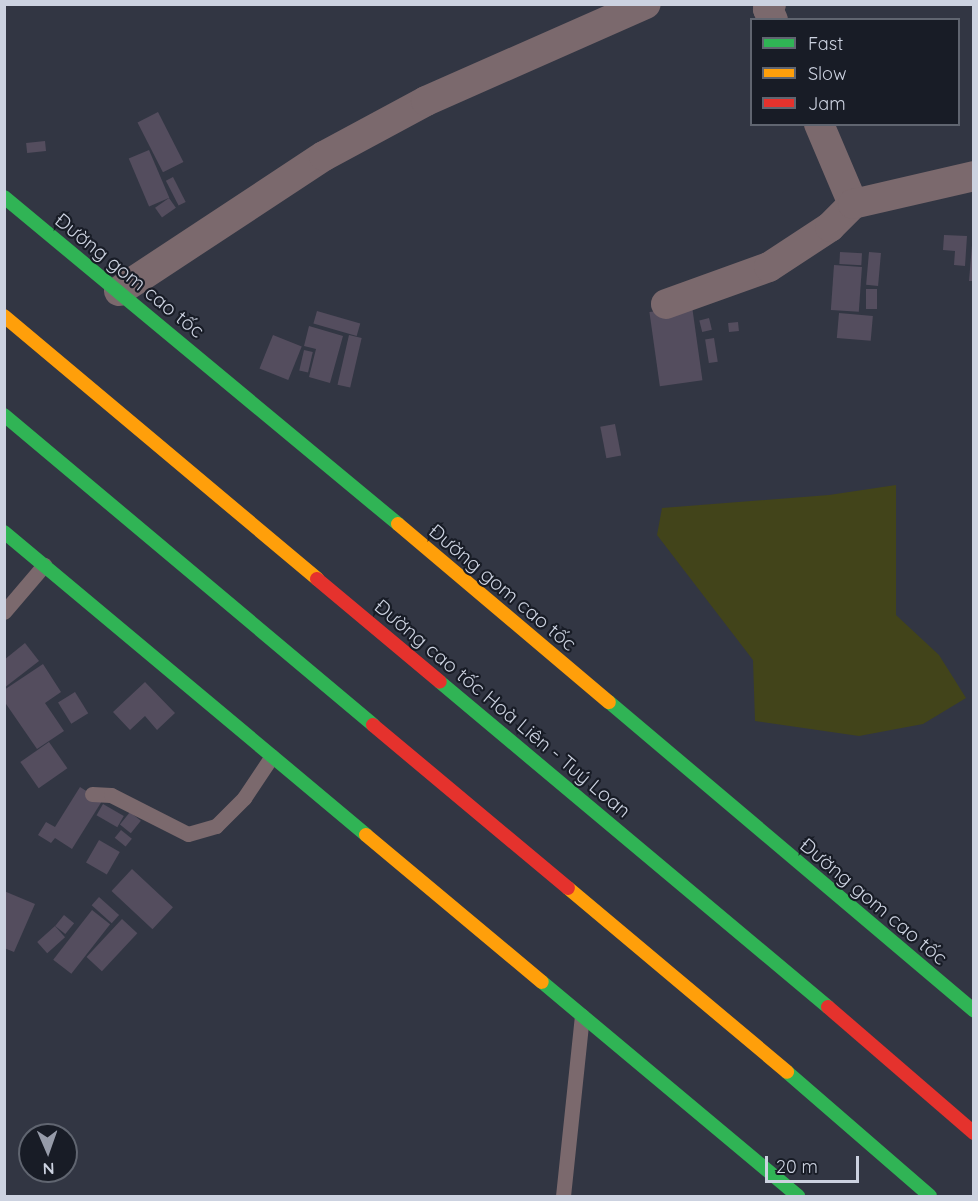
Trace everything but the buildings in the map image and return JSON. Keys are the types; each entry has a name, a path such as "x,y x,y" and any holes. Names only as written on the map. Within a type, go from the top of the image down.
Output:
{"main road":[{"name":"Đường gom cao tốc","path":"4,197 119,291 974,1011"},
{"name":"Đường cao tốc Hoà Liên - Tuý Loan","path":"8,319 922,1086 974,1133"},
{"path":"4,415 162,545 870,1142 930,1197"},
{"path":"4,423 162,545"},
{"path":"4,532 798,1197"}],"street":[{"path":"119,291 324,156 426,101 646,4"},
{"path":"771,4 768,9 772,18"},
{"path":"820,126 853,204"},
{"path":"666,304 769,267 830,226 853,204 974,176"}],"lane":[{"path":"4,612 44,565"},
{"path":"92,794 111,795 188,834 216,826 244,798 272,756"},
{"path":"563,1197 582,1016"}],"green space":[{"path":"896,485 896,615 939,655 966,698 923,724 859,736 755,721 753,660 657,535 662,508 829,495"}],"traffic: fast":[{"path":"4,197 398,524"},
{"path":"4,415 373,725"},
{"path":"4,532 366,835"},
{"path":"440,682 828,1007"},
{"path":"609,702 974,1010"},
{"path":"542,982 798,1196"},
{"path":"787,1072 930,1196"}],"traffic: slow":[{"path":"4,316 317,579"},
{"path":"398,524 609,702"},
{"path":"366,835 542,982"},
{"path":"568,888 787,1072"}],"traffic: jam":[{"path":"317,579 440,682"},
{"path":"373,725 568,888"},
{"path":"828,1007 974,1133"}]}
